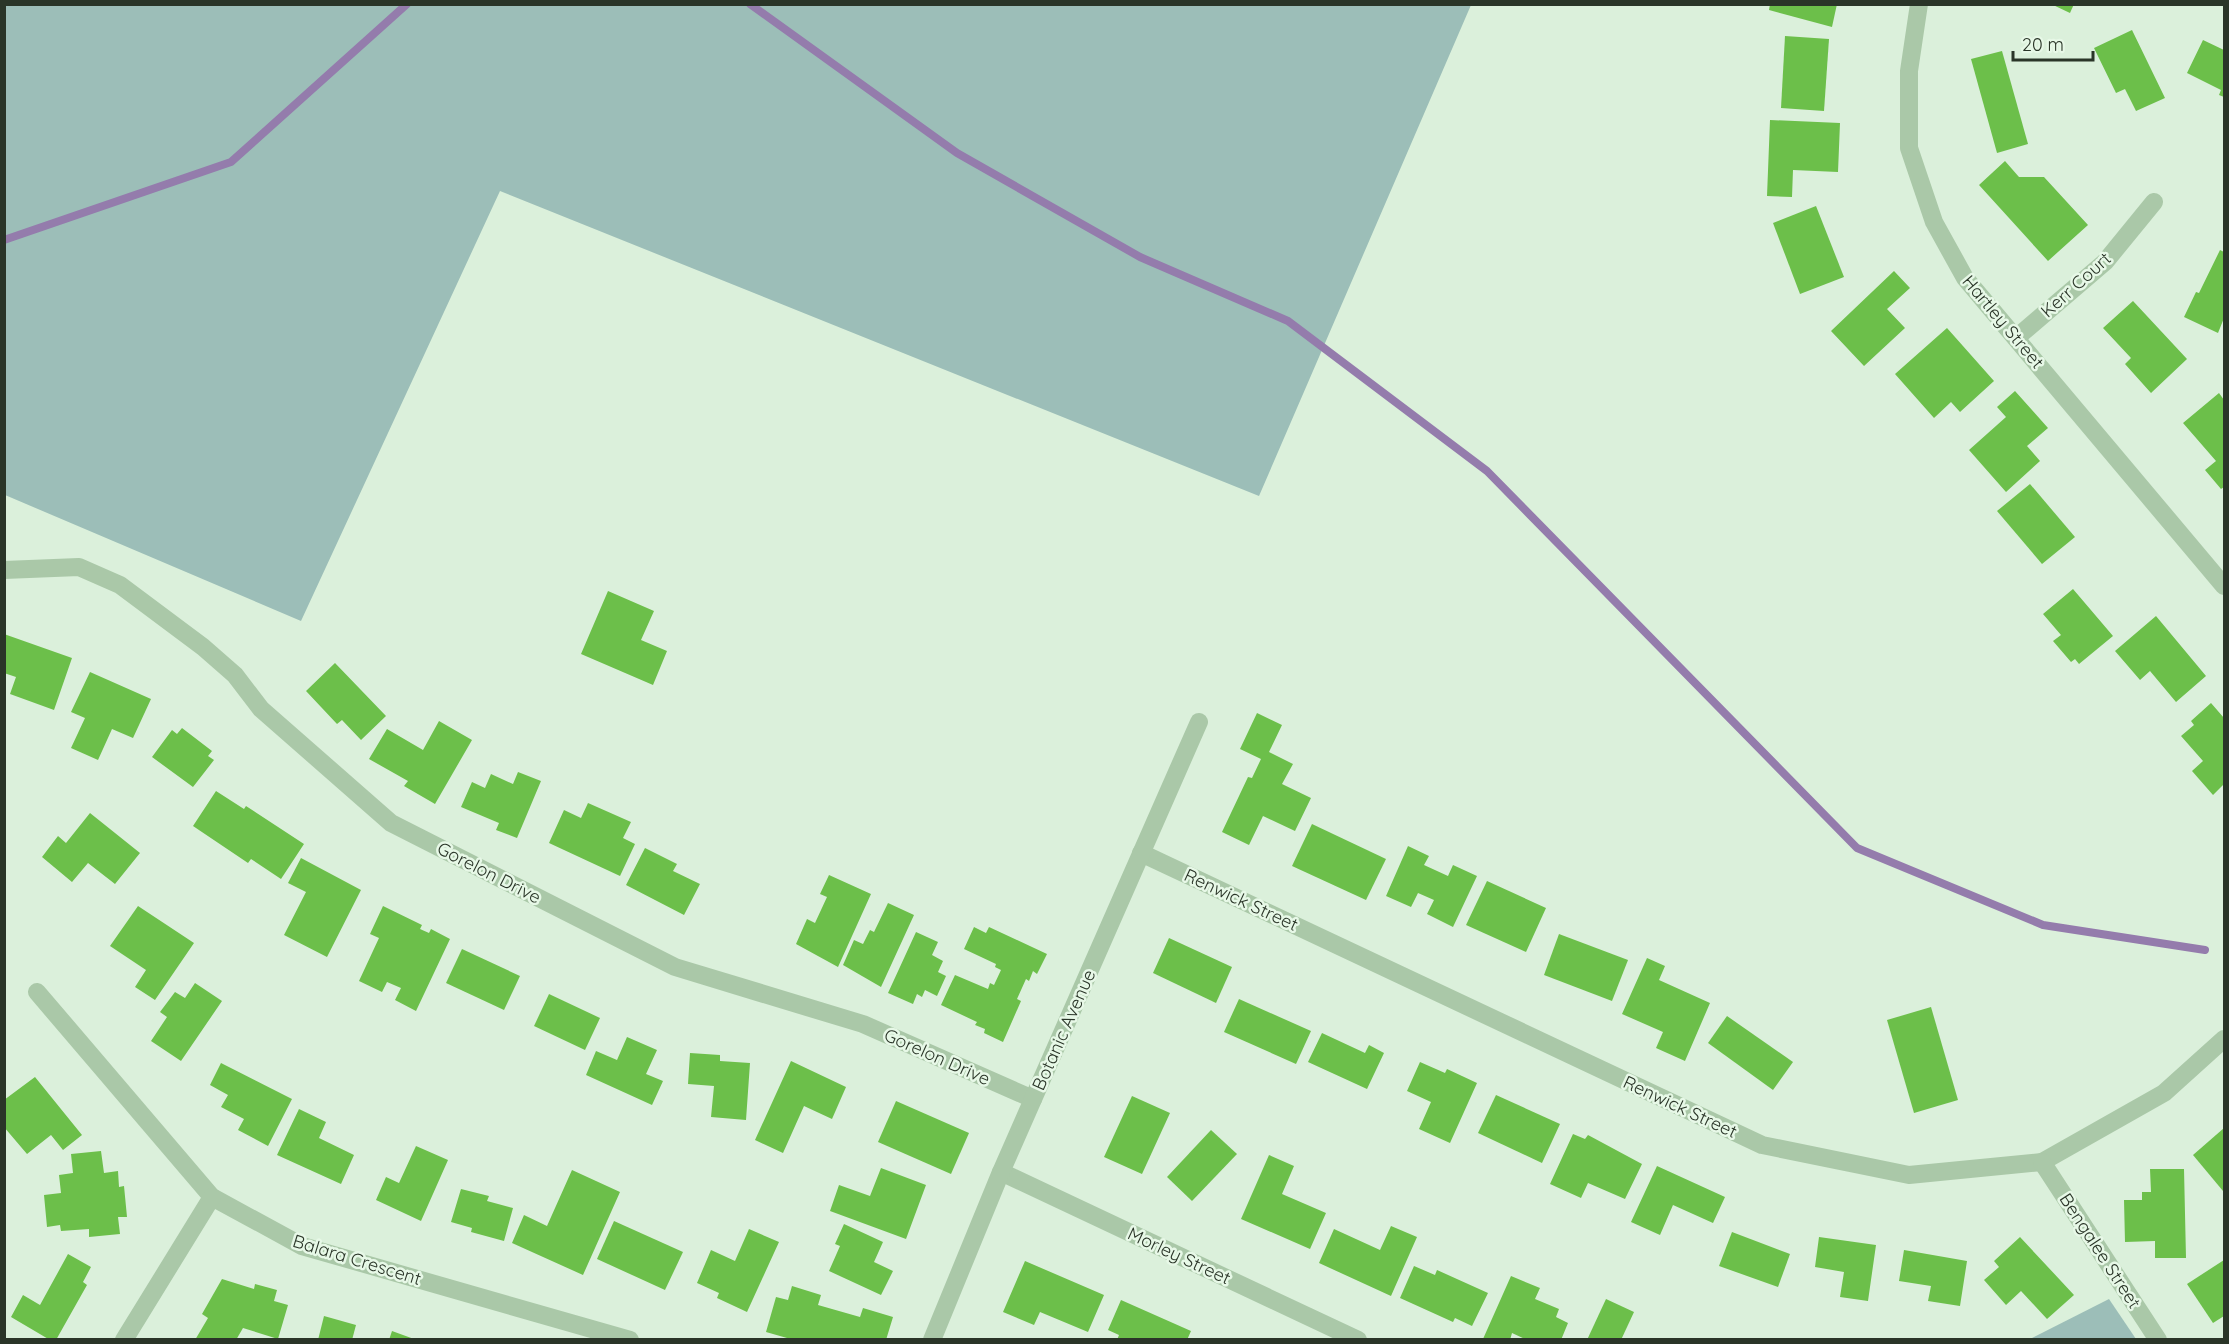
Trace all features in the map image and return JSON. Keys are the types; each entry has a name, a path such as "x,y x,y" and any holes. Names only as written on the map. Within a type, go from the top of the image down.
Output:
{"street":[{"name":"Hartley Street","path":"1919,4 1909,71 1908,148 1934,222 1965,278 2224,586"},
{"name":"Kerr Court","path":"2016,338 2105,262 2154,202"},
{"name":"Gorelon Drive","path":"4,570 79,567 120,585 203,647 234,675 261,709 391,823 675,967 862,1024 1033,1099"},
{"name":"Botanic Avenue","path":"932,1340 1001,1172 1199,722"},
{"name":"Renwick Street","path":"1142,853 1762,1145 1909,1175 2042,1162 2164,1093 2224,1039"},
{"name":"Balara Crescent","path":"37,992 212,1197 302,1246 630,1340"},
{"name":"Bengalee Street","path":"2042,1162 2158,1340"},
{"name":"Morley Street","path":"1001,1172 1332,1334 1358,1340"},
{"path":"124,1340 212,1197"}],"shaded area":[{"path":"5,4 1471,5 1259,496 500,191 301,621 5,495"},
{"path":"2109,1299 2136,1339 2030,1339"}],"building":[{"path":"1770,4 1837,4 1832,27 1769,10"},
{"path":"2051,4 2074,4 2070,13"},
{"path":"2132,30 2165,98 2136,111 2125,89 2116,93 2094,48"},
{"path":"1785,36 1829,39 1824,111 1781,108"},
{"path":"2203,40 2224,50 2224,97 2219,95 2221,90 2187,73"},
{"path":"2002,51 2028,144 1997,153 1971,59"},
{"path":"1770,120 1840,123 1838,172 1793,170 1792,197 1767,196"},
{"path":"2005,161 2019,177 2044,177 2088,225 2048,261 1979,185"},
{"path":"1816,206 1844,277 1800,294 1773,223"},
{"path":"2220,250 2224,252 2224,318 2218,333 2184,317 2196,292 2199,293"},
{"path":"1894,271 1910,288 1887,309 1905,328 1864,366 1831,331"},
{"path":"2133,301 2187,359 2151,393 2125,364 2131,358 2103,328"},
{"path":"1947,328 1994,381 1960,412 1951,402 1934,418 1895,374"},
{"path":"2015,391 2048,428 2027,446 2040,461 2006,492 1969,450 2006,417 1997,407"},
{"path":"2219,393 2224,400 2224,487 2221,489 2205,470 2216,461 2183,423"},
{"path":"2030,484 2075,537 2042,564 1997,511"},
{"path":"2073,589 2113,636 2079,664 2075,659 2071,662 2053,641 2061,635 2043,614"},
{"path":"608,591 654,611 641,640 667,651 653,685 581,654"},
{"path":"2156,616 2206,676 2176,702 2150,671 2140,680 2115,651"},
{"path":"4,634 72,658 54,710 10,694 16,677 4,673"},
{"path":"335,663 386,716 361,740 342,720 337,724 306,691"},
{"path":"90,672 151,699 133,738 112,729 98,760 71,748 85,718 71,712"},
{"path":"2211,703 2224,718 2224,784 2213,795 2192,771 2203,761 2181,736 2194,725 2191,721"},
{"path":"1257,713 1282,725 1269,752 1293,764 1282,784 1311,798 1295,831 1263,816 1249,845 1222,832 1248,777 1252,778 1261,759 1240,749"},
{"path":"439,721 472,740 435,804 404,786 408,781 369,759 387,729 423,750"},
{"path":"182,728 212,751 208,756 214,760 193,787 152,757 172,730 177,734"},
{"path":"518,772 541,781 517,838 496,830 499,823 461,807 472,782 485,788 491,774 513,784"},
{"path":"216,791 244,809 246,806 304,844 281,879 251,859 248,863 193,826"},
{"path":"588,803 631,822 623,838 635,844 620,876 549,843 564,810 581,818"},
{"path":"90,813 140,853 115,884 88,863 72,882 42,857 58,836 66,843"},
{"path":"1312,824 1386,859 1366,900 1292,866"},
{"path":"1408,846 1429,856 1424,865 1448,876 1453,865 1477,876 1453,927 1427,914 1434,900 1418,893 1411,907 1386,896"},
{"path":"645,848 677,864 673,871 700,884 684,915 626,885"},
{"path":"301,858 361,890 327,957 284,935 306,892 288,883"},
{"path":"829,875 871,894 838,967 796,944 807,919 815,923 827,897 820,894"},
{"path":"1487,881 1546,908 1526,952 1466,925"},
{"path":"888,903 914,915 881,987 843,965 854,940 863,944 870,930 874,932"},
{"path":"138,906 194,943 155,1000 135,987 146,970 110,946"},
{"path":"383,906 422,925 420,929 429,933 431,929 450,939 416,1011 395,1000 401,988 387,982 382,992 359,981 379,938 370,934"},
{"path":"974,927 986,933 989,927 1047,954 1037,974 1033,971 1029,981 1026,979 1017,999 1021,1001 1003,1042 984,1033 985,1029 975,1025 977,1022 941,1005 955,975 988,989 990,983 994,985 1001,970 995,967 996,964 964,949"},
{"path":"916,932 938,942 932,955 943,961 938,972 946,976 937,996 925,990 922,997 917,994 913,1004 888,993"},
{"path":"1559,934 1628,960 1612,1001 1544,975"},
{"path":"1169,938 1232,967 1216,1003 1153,973"},
{"path":"462,949 520,976 504,1010 446,983"},
{"path":"1647,958 1665,966 1659,980 1710,1003 1685,1061 1656,1048 1663,1032 1622,1014"},
{"path":"195,983 222,1001 181,1061 151,1041 167,1017 160,1012 175,992 185,998"},
{"path":"549,994 600,1018 585,1050 534,1026"},
{"path":"1239,999 1311,1031 1296,1064 1224,1032"},
{"path":"1931,1007 1958,1100 1914,1113 1887,1020"},
{"path":"1727,1016 1793,1062 1773,1090 1708,1043"},
{"path":"1322,1033 1365,1053 1369,1045 1384,1053 1367,1089 1308,1062"},
{"path":"627,1037 657,1050 646,1074 663,1081 652,1105 586,1075 596,1051 617,1060"},
{"path":"690,1053 720,1055 720,1061 750,1063 746,1120 711,1117 714,1086 688,1084"},
{"path":"791,1061 846,1087 832,1119 804,1106 783,1153 755,1140"},
{"path":"1420,1062 1445,1073 1447,1069 1477,1083 1450,1143 1419,1129 1431,1102 1407,1091"},
{"path":"221,1063 292,1099 268,1146 238,1130 244,1119 221,1107 228,1095 210,1085"},
{"path":"35,1077 82,1135 63,1150 51,1135 27,1154 4,1127 4,1100"},
{"path":"1496,1095 1560,1124 1542,1163 1478,1133"},
{"path":"1132,1096 1170,1113 1142,1174 1104,1157"},
{"path":"896,1101 969,1133 951,1174 878,1142"},
{"path":"299,1109 326,1122 319,1138 354,1155 341,1184 277,1155"},
{"path":"2224,1128 2224,1189 2223,1191 2193,1155"},
{"path":"1211,1130 1237,1154 1192,1201 1167,1177"},
{"path":"1573,1134 1585,1139 1588,1135 1642,1164 1625,1199 1588,1183 1581,1198 1550,1184"},
{"path":"416,1146 448,1160 421,1221 376,1200 386,1177 399,1183"},
{"path":"101,1151 104,1173 118,1171 119,1187 124,1186 127,1217 118,1217 120,1234 89,1237 89,1229 61,1231 60,1225 47,1227 44,1195 61,1193 59,1175 73,1173 71,1154"},
{"path":"1269,1155 1294,1166 1282,1194 1326,1213 1310,1249 1241,1219"},
{"path":"1657,1166 1725,1197 1713,1223 1673,1205 1660,1235 1631,1222"},
{"path":"881,1168 926,1185 906,1239 830,1211 839,1185 870,1196"},
{"path":"2150,1169 2184,1169 2186,1258 2155,1258 2155,1241 2125,1242 2124,1200 2142,1200 2142,1192 2151,1192"},
{"path":"572,1170 620,1192 583,1275 512,1243 524,1215 547,1226"},
{"path":"461,1189 489,1196 487,1201 513,1208 504,1241 471,1232 472,1228 451,1222"},
{"path":"614,1221 683,1252 665,1290 597,1259"},
{"path":"844,1224 883,1242 874,1262 893,1271 881,1295 829,1271 840,1246 835,1244"},
{"path":"1391,1226 1417,1237 1391,1296 1319,1263 1334,1229 1380,1250"},
{"path":"749,1229 779,1242 747,1312 717,1298 719,1293 697,1283 711,1250 735,1261"},
{"path":"1732,1232 1790,1254 1778,1287 1719,1266"},
{"path":"1819,1237 1876,1245 1868,1301 1840,1297 1844,1272 1815,1267"},
{"path":"2020,1237 2074,1295 2047,1319 2021,1291 2006,1305 1984,1280 1999,1267 1994,1261"},
{"path":"1904,1250 1967,1261 1960,1306 1928,1301 1931,1286 1899,1281"},
{"path":"68,1254 91,1267 83,1282 87,1285 56,1340 50,1340 11,1317 23,1295 40,1305"},
{"path":"2224,1260 2224,1316 2213,1323 2187,1284"},
{"path":"1025,1261 1104,1295 1088,1332 1040,1312 1034,1325 1003,1312"},
{"path":"1414,1266 1435,1275 1437,1270 1488,1293 1472,1326 1455,1318 1453,1322 1400,1298"},
{"path":"1511,1276 1540,1288 1535,1299 1559,1309 1556,1317 1568,1323 1561,1340 1527,1340 1512,1333 1510,1340 1483,1339"},
{"path":"222,1279 254,1289 255,1284 277,1290 274,1301 288,1305 278,1339 243,1328 236,1340 195,1340 208,1318 202,1314"},
{"path":"792,1286 821,1295 818,1305 860,1317 863,1308 893,1317 886,1340 794,1340 766,1332 776,1297 788,1300"},
{"path":"1606,1299 1634,1312 1621,1340 1587,1340"},
{"path":"1121,1300 1191,1331 1187,1340 1117,1340 1119,1335 1108,1330"},
{"path":"324,1316 356,1325 352,1340 318,1340"},
{"path":"392,1331 414,1339 389,1340"}],"waterway":[{"path":"4,240 231,162 407,4"},
{"path":"750,4 957,153 1140,257 1288,321 1487,471 1857,848 2043,925 2205,950"}]}
